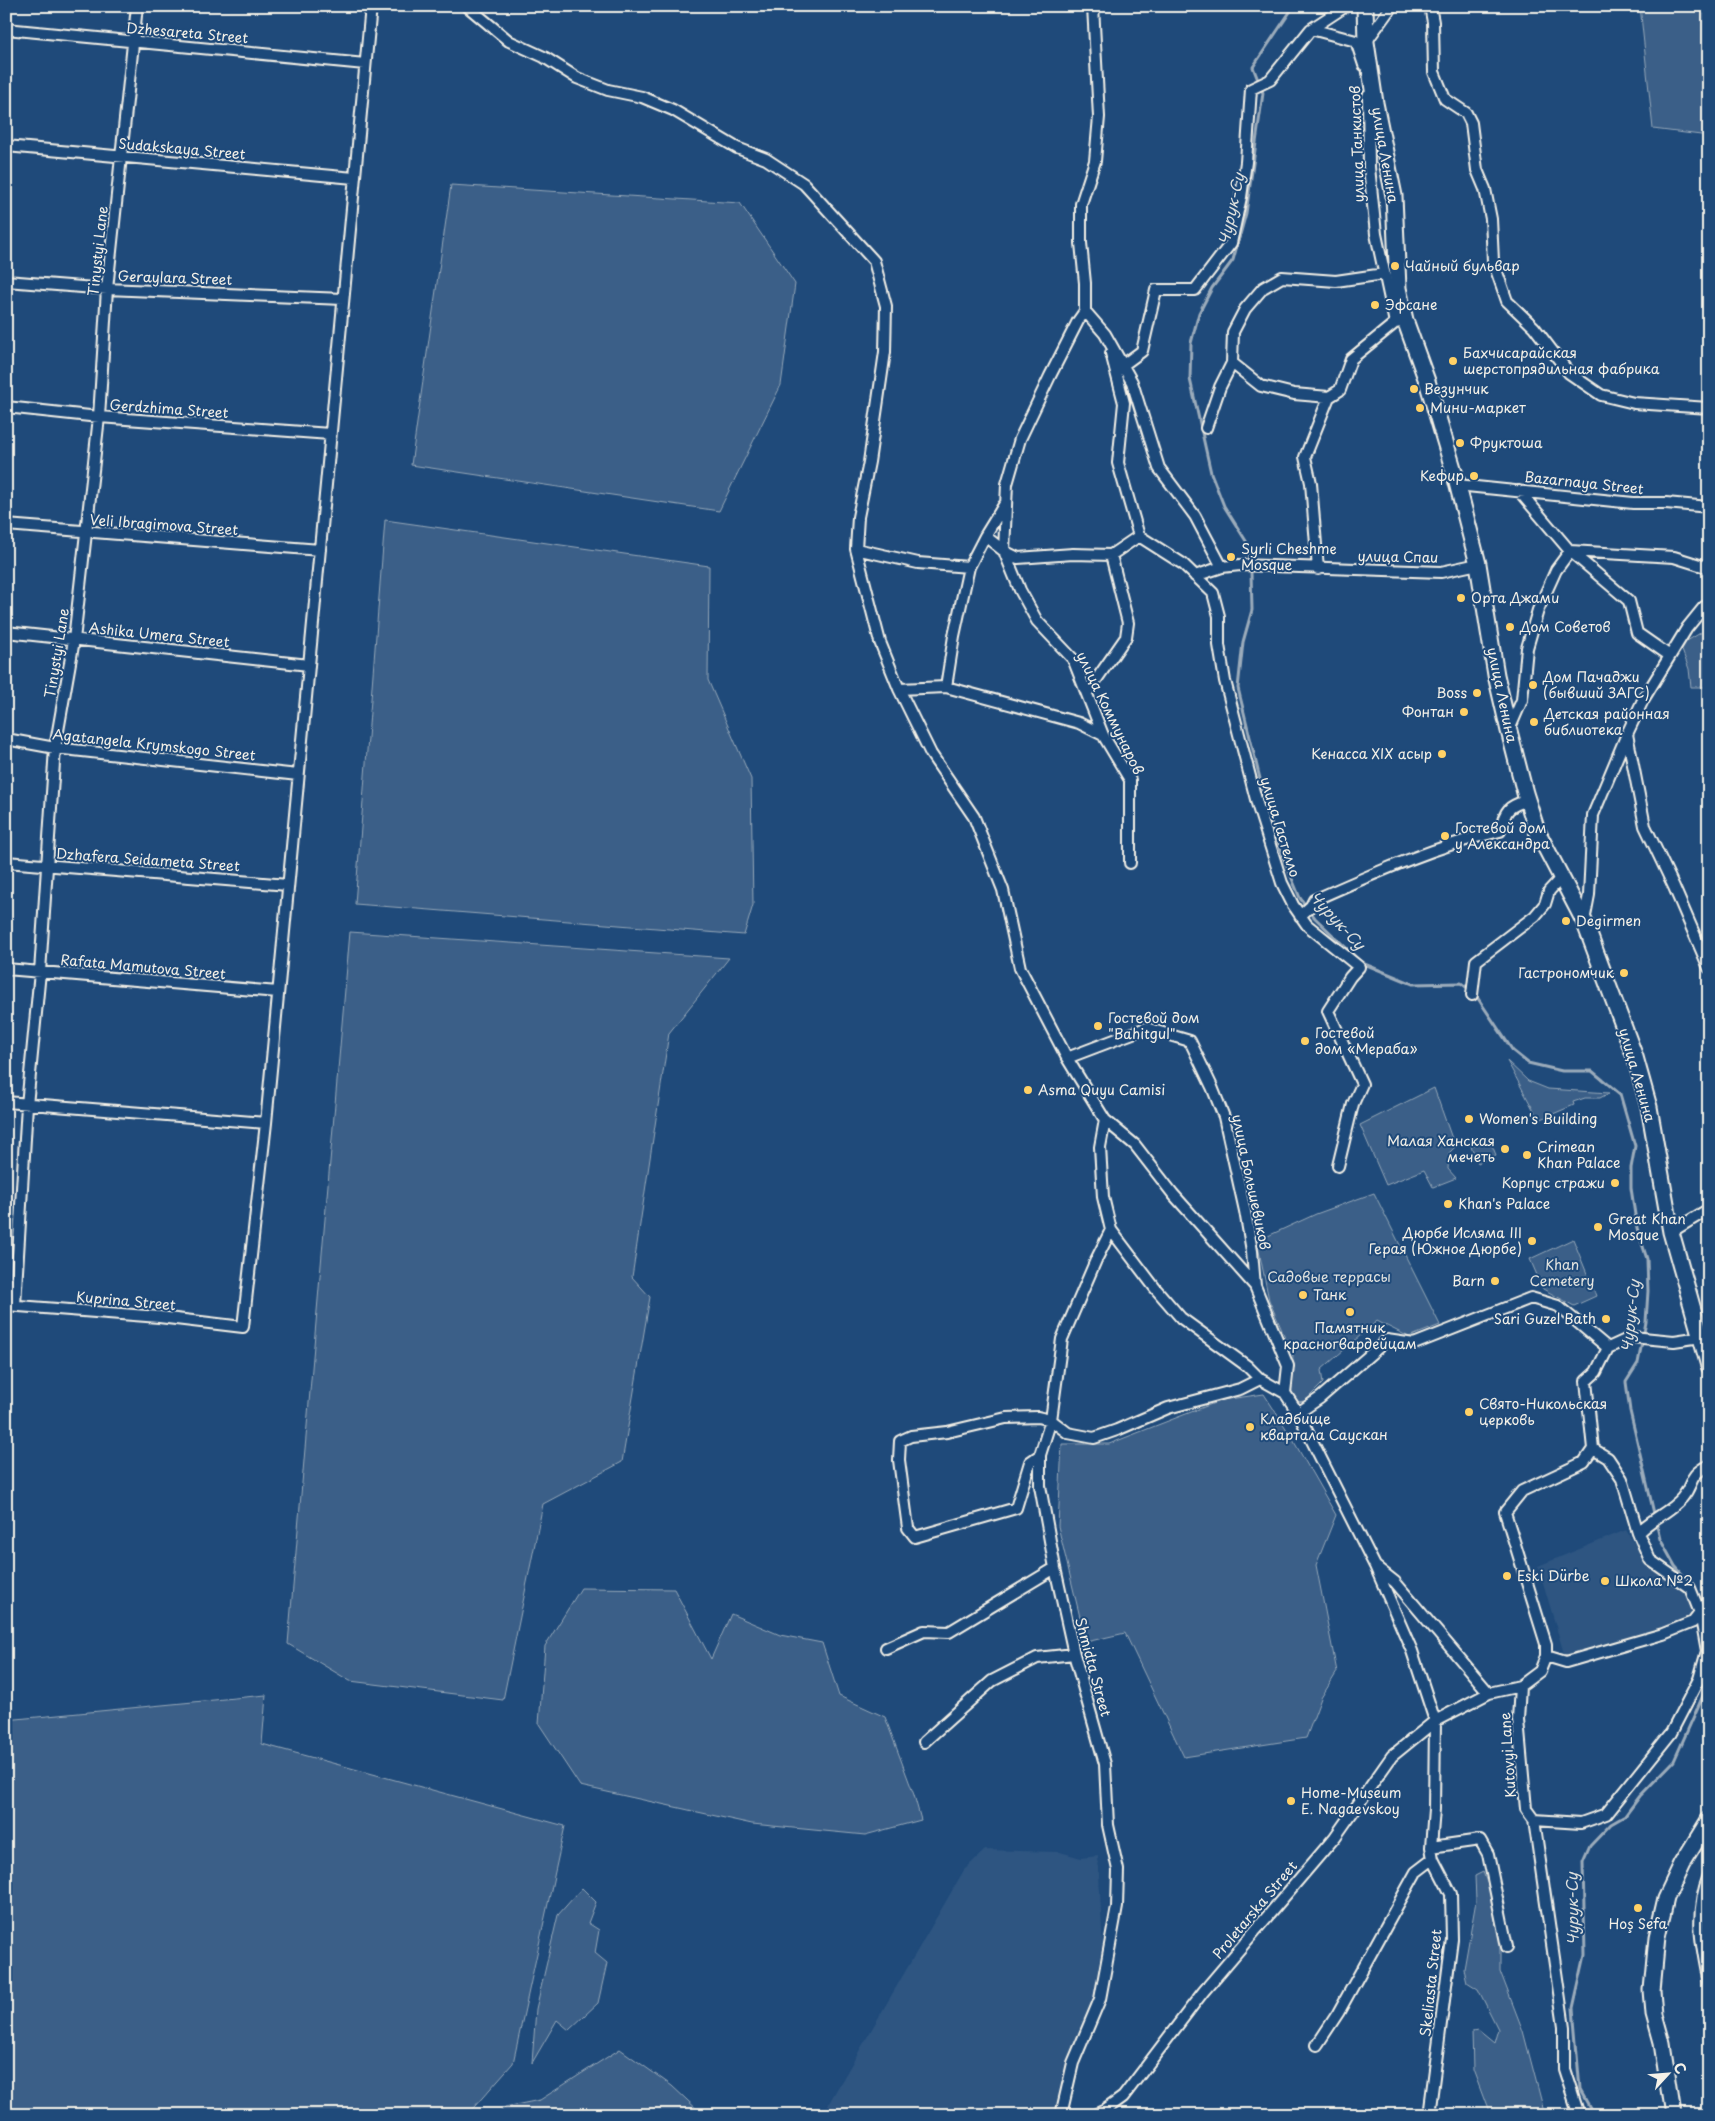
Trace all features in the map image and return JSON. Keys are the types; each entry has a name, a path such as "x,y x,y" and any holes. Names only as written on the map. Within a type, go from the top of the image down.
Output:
{"main road":[{"name":"улица Ленина","path":"1365,6 1366,42 1375,103 1394,196 1400,321 1427,381 1458,485 1478,564 1496,675 1509,731 1537,830 1560,878 1584,921 1635,1057 1649,1107 1671,1232 1709,1366"},
{"path":"1673,2115 1662,2043 1654,2014 1652,1990 1657,1937 1666,1898 1682,1864 1709,1820"}],"street":[{"name":"Tinystyi Lane","path":"10,1305 40,972 55,748 74,640 99,418 108,289 137,6"},
{"path":"6,1102 266,1124 371,6"},
{"path":"467,6 509,41 544,57 578,78 608,90 642,97 673,110 737,148 766,159 804,184 874,261 886,306 885,352 869,462 858,517 856,549 880,642 899,689 931,754 974,817 1003,890 1020,968 1067,1058 1105,1120 1135,1145 1173,1194 1255,1286 1288,1366 1285,1393"},
{"path":"1093,6 1099,117 1095,161 1081,204 1085,311 1104,334 1132,382 1159,468 1195,516 1222,567"},
{"path":"1123,365 1142,351 1156,290 1196,290 1230,244 1243,180 1251,89 1270,80 1311,29 1346,6"},
{"path":"1366,42 1392,6"},
{"path":"1430,6 1433,22 1434,72 1445,99 1466,114 1471,123 1477,170 1485,189 1491,219 1493,261 1507,301 1534,327 1569,373 1601,395 1634,403 1709,408"},
{"name":"Dzhesareta Street","path":"6,29 365,64"},
{"name":"улица Танкистов","path":"1311,29 1356,41 1368,77 1369,167 1376,234 1384,274 1400,321"},
{"name":"Sudakskaya Street","path":"6,146 354,178"},
{"path":"1206,428 1220,387 1232,363 1233,332 1245,309 1263,288 1282,277 1303,277 1336,281 1384,274"},
{"name":"Geraylara Street","path":"6,281 108,289 343,299"},
{"name":"улица Коммунаров","path":"1085,311 1050,376 1020,439 1007,484 1004,551 1020,590 1037,621 1072,659 1103,735 1130,780 1130,863"},
{"path":"1318,569 1311,483 1305,457 1329,397 1340,390 1351,359 1400,321"},
{"path":"1104,334 1117,370 1124,403 1118,463 1139,536 1183,564 1195,576"},
{"path":"1232,363 1261,386 1294,394 1329,397"},
{"name":"Gerdzhima Street","path":"6,407 99,418 330,434"},
{"name":"Bazarnaya Street","path":"1458,485 1633,503 1666,503 1709,507"},
{"path":"1519,491 1570,551 1629,601 1636,633 1670,656"},
{"path":"946,687 954,636 969,567 1005,504"},
{"name":"Veli Ibragimova Street","path":"6,525 86,533 320,550"},
{"path":"985,536 1004,551 1018,558 1073,554 1111,555 1139,536"},
{"path":"856,549 918,563 969,567"},
{"path":"1570,551 1674,557 1709,568"},
{"path":"1509,731 1522,700 1527,648 1538,610 1556,570 1570,551"},
{"path":"1087,693 1126,638 1128,623 1111,555"},
{"name":"улица Спаи","path":"1195,576 1222,567 1240,565 1441,572 1478,564"},
{"name":"улица Гастелло","path":"1195,576 1213,593 1219,616 1219,645 1225,680 1258,807 1282,883 1293,906 1305,911 1306,925 1359,967 1350,977 1328,1011 1362,1084 1353,1104 1338,1166"},
{"path":"1584,921 1589,895 1593,815 1626,734 1643,700 1687,628 1704,607 1709,604"},
{"name":"Ashika Umera Street","path":"6,632 309,665"},
{"path":"899,689 946,687 1079,722 1103,735"},
{"path":"1626,734 1645,826 1709,968"},
{"name":"Agatangela Krymskogo Street","path":"6,739 55,748 298,775"},
{"path":"1305,911 1314,900 1407,860 1468,838 1500,831 1505,816 1513,805 1528,800"},
{"name":"Dzhafera Seidameta Street","path":"6,862 288,885"},
{"path":"1472,992 1476,961 1534,916 1545,904 1549,891 1560,878"},
{"name":"Rafata Mamutova Street","path":"6,969 278,992"},
{"name":"улица Большевиков","path":"1067,1058 1146,1028 1190,1041 1224,1117 1245,1211 1252,1252 1255,1286"},
{"path":"1105,1120 1100,1147 1104,1197 1111,1230 1155,1288 1181,1318 1247,1366 1260,1379 1285,1393 1298,1413 1375,1566 1412,1651 1435,1720"},
{"name":"Kuprina Street","path":"10,1305 159,1317 243,1327 266,1124"},
{"path":"1671,1232 1709,1209"},
{"name":"Shmidta Street","path":"1061,2115 1073,2063 1100,2000 1117,1907 1118,1870 1108,1825 1106,1764 1074,1654 1055,1568 1040,1486 1040,1455 1051,1420 1062,1340 1111,1230"},
{"path":"1298,1413 1320,1398 1387,1340 1414,1344 1531,1298 1558,1306 1608,1348"},
{"path":"1520,1686 1540,1671 1546,1656 1546,1644 1505,1512 1522,1491 1584,1462 1593,1449 1586,1381 1596,1372 1608,1348 1632,1337 1674,1341 1701,1337"},
{"path":"1040,1455 1030,1462 1016,1508 915,1537 908,1528 899,1460 900,1441 911,1436 947,1432 1006,1418 1038,1418 1051,1420 1068,1433 1094,1438 1168,1408 1240,1389 1260,1379"},
{"path":"1534,1820 1581,1823 1606,1814 1671,1733 1699,1679 1707,1651 1700,1614 1690,1588 1650,1560 1638,1533 1622,1479 1608,1458 1593,1449"},
{"path":"1638,1533 1646,1524 1662,1516 1683,1497 1689,1482 1696,1472 1709,1465"},
{"path":"1375,1566 1395,1582 1489,1693"},
{"path":"886,1648 924,1631 949,1632 1055,1568"},
{"path":"1546,1656 1566,1662 1663,1634 1693,1622 1700,1614"},
{"path":"924,1742 992,1681 1037,1658 1074,1654"},
{"name":"Proletarska Street","path":"1094,2115 1105,2110 1123,2097 1204,1992 1335,1837 1392,1756 1435,1720 1489,1693 1520,1686"},
{"name":"Kutovyi Lane","path":"1520,1686 1518,1720 1526,1809 1534,1820 1564,2026 1564,2068 1579,2115"},
{"name":"Skeliasta Street","path":"1430,2115 1452,1939 1451,1894 1433,1859 1431,1847 1435,1720"},
{"path":"1431,1847 1469,1840 1480,1840 1488,1854 1507,1947"},
{"path":"1317,2045 1338,2013 1416,1872 1433,1859"},
{"path":"1709,1875 1704,1888 1699,1931 1709,1982"}],"shaded area":[{"name":"Школа №2","path":"1626,1530 1649,1567 1688,1595 1694,1617 1565,1657 1538,1566"},
{"path":"985,1850 1060,1852 1081,1858 1098,1856 1103,1948 1092,2006 1057,2115 822,2115 964,1870"}],"green space":[{"path":"1640,6 1709,6 1709,136 1653,129"},
{"path":"451,185 740,203 795,284 781,385 719,511 411,465"},
{"path":"385,520 709,566 708,680 751,779 753,905 744,935 355,904"},
{"path":"1709,628 1709,687 1691,687 1689,669 1680,645"},
{"path":"350,932 729,958 669,1033 632,1277 650,1297 622,1462 543,1504 503,1700 350,1681 288,1644"},
{"path":"1507,1061 1528,1081 1548,1089 1609,1093 1600,1098 1585,1098 1573,1102 1574,1105 1539,1120"},
{"path":"1434,1088 1455,1147 1449,1153 1448,1169 1456,1178 1433,1187 1424,1170 1386,1185 1360,1125"},
{"path":"1489,1138 1496,1155 1478,1163 1471,1146"},
{"name":"Садовые террасы","path":"1374,1193 1440,1325 1409,1337 1377,1321 1321,1370 1323,1383 1305,1401 1297,1402 1290,1387 1293,1356 1269,1300 1257,1241 1316,1214"},
{"name":"Khan Cemetery","path":"1573,1239 1596,1296 1574,1306 1543,1289 1530,1259"},
{"path":"1264,1394 1289,1433 1336,1515 1316,1565 1337,1672 1321,1698 1306,1738 1184,1757 1125,1633 1086,1642 1058,1526 1062,1444 1109,1444 1222,1400"},
{"path":"581,1588 674,1589 711,1659 731,1614 780,1635 822,1643 839,1696 885,1717 914,1795 921,1820 865,1835 752,1824 580,1786 539,1724 545,1646"},
{"path":"266,1695 262,1744 565,1826 513,2063 467,2115 6,2115 6,1720"},
{"path":"1483,1872 1500,1918 1500,1971 1523,2031 1545,2115 1490,2115 1473,2070 1472,2031 1478,2030 1494,2043 1498,2029 1478,1989 1467,1982 1464,1969 1476,1901 1475,1876"},
{"path":"582,1888 596,1902 588,1923 599,1930 595,1953 607,1963 598,2003 569,2030 557,2020 532,2063 536,2009 558,1915"},
{"path":"620,2049 672,2086 701,2113 716,2115 498,2115 505,2107 540,2100"}],"waterway":[{"name":"Чурук-Су","path":"1249,559 1246,541 1224,506 1211,473 1190,379 1191,343 1199,313 1212,288 1233,260 1246,213 1263,93 1253,67 1294,6"},
{"name":"Чурук-Су","path":"1251,572 1252,610 1243,642 1238,688 1269,816 1300,898 1315,918 1362,963 1413,984 1461,983 1470,990"},
{"name":"Чурук-Су","path":"1475,994 1513,1051 1528,1063 1562,1071 1592,1071 1620,1094 1635,1146 1631,1168 1631,1188 1637,1228 1647,1259 1648,1291 1646,1322 1638,1363 1626,1382 1630,1411 1660,1539 1675,1566 1689,1582"},
{"name":"Чурук-Су","path":"1697,1593 1706,1610 1709,1630"},
{"name":"Чурук-Су","path":"1594,2115 1580,2090 1573,2008 1585,1955 1583,1862 1590,1846 1611,1824 1625,1816 1640,1796 1674,1761 1709,1682"}],"place":[{"name":"Чайный бульвар","path":"1395,266"},
{"name":"Эфсане","path":"1375,305"},
{"name":"Бахчисарайская шерстопрядильная фабрика","path":"1453,361"},
{"name":"Везунчик","path":"1414,389"},
{"name":"Мини-маркет","path":"1420,408"},
{"name":"Фруктоша","path":"1460,443"},
{"name":"Кефир","path":"1474,476"},
{"name":"Syrli Cheshme Mosque","path":"1231,557"},
{"name":"Орта Джами","path":"1461,598"},
{"name":"Дом Советов","path":"1510,627"},
{"name":"Дом Пачаджи (бывший ЗАГС)","path":"1533,685"},
{"name":"Boss","path":"1477,693"},
{"name":"Фонтан","path":"1464,712"},
{"name":"Детская районная библиотека","path":"1534,722"},
{"name":"Кенасса XIX асыр","path":"1442,754"},
{"name":"Гостевой дом у Александра","path":"1445,836"},
{"name":"Degirmen","path":"1566,921"},
{"name":"Гастрономчик","path":"1624,973"},
{"name":"Гостевой дом \"Bahitgul\"","path":"1098,1026"},
{"name":"Гостевой дом «Мераба»","path":"1305,1041"},
{"name":"Asma Quyu Camisi","path":"1028,1090"},
{"name":"Women's Building","path":"1469,1119"},
{"name":"Малая Ханская мечеть","path":"1505,1149"},
{"name":"Crimean Khan Palace","path":"1527,1155"},
{"name":"Корпус стражи","path":"1615,1183"},
{"name":"Khan's Palace","path":"1448,1204"},
{"name":"Great Khan Mosque","path":"1598,1227"},
{"name":"Дюрбе Исляма III Герая (Южное Дюрбе)","path":"1532,1241"},
{"name":"Barn","path":"1495,1281"},
{"name":"Танк","path":"1303,1295"},
{"name":"Памятник красногвардейцам","path":"1350,1312"},
{"name":"Sari Guzel Bath","path":"1606,1319"},
{"name":"Свято-Никольская церковь","path":"1469,1412"},
{"name":"Кладбище квартала Саускан","path":"1250,1427"},
{"name":"Eski Dürbe","path":"1507,1576"},
{"name":"Школа №2","path":"1605,1581"},
{"name":"Home-Museum E. Nagaevskoy","path":"1291,1801"},
{"name":"Hoş Sefa","path":"1638,1908"}]}
